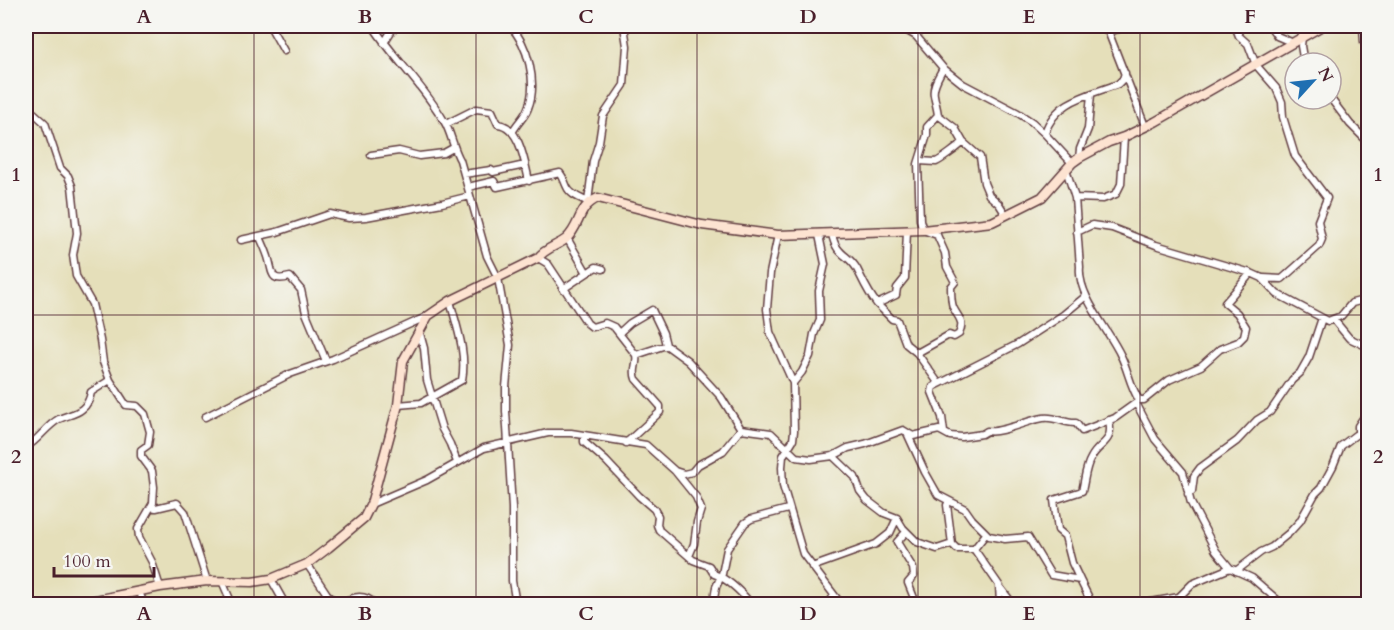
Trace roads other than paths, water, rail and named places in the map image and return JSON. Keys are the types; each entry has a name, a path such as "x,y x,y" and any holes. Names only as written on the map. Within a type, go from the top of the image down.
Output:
{"street":[{"path":"270,26 284,51"},
{"path":"373,26 446,124 453,148 460,160 487,256 498,278 510,345 506,387 512,508 512,581 516,604"},
{"path":"384,43 392,30 398,26"},
{"path":"510,26 516,32 529,59 532,94 528,110 513,131"},
{"path":"205,417 290,374 326,361 428,316 450,301 538,258 542,253 567,238 588,202 589,183 603,116 624,85 627,46 624,26"},
{"path":"899,26 916,36 944,68 963,84 1018,113 1045,133 1072,163 1079,278 1086,296 1121,356 1137,401 1155,439 1183,472 1188,494 1216,551 1233,569 1252,578 1281,604"},
{"path":"916,36 922,26"},
{"path":"1101,26 1107,29 1130,26"},
{"path":"1077,232 1092,225 1112,228 1156,245 1263,278 1282,279 1319,246 1322,239 1318,221 1327,198 1295,156 1283,117 1282,102 1276,88 1256,65 1248,44 1239,36 1235,26"},
{"path":"1270,26 1277,36 1291,42"},
{"path":"1072,163 1256,65 1306,31 1322,26"},
{"path":"1364,26 1364,42 1368,51"},
{"path":"1107,29 1145,126"},
{"path":"1302,51 1301,46 1306,31"},
{"path":"923,230 920,220 919,161 927,128 938,115 933,94 936,81 944,68"},
{"path":"1045,133 1055,115 1074,99 1118,84 1125,73"},
{"path":"468,187 494,182 497,187 560,173 573,194 588,202 598,198 691,223 778,235 907,231 992,222 1042,196 1072,163 1088,129 1091,94"},
{"path":"26,106 45,123 60,168 68,176 72,186 77,233 73,255 76,276 92,304 103,362 110,380 126,405 137,406 145,414 150,432 148,445 141,450 141,456 152,471 154,487 151,507 138,529 139,537 152,562 160,587"},
{"path":"446,124 476,109 492,111 498,124 513,131 529,181"},
{"path":"1340,111 1368,142"},
{"path":"938,115 956,128 963,142 980,157 984,183 989,195 1006,215"},
{"path":"1075,198 1103,199 1116,194 1121,184 1124,137"},
{"path":"919,161 936,162 963,142"},
{"path":"371,155 399,151 419,156 444,153 453,148"},
{"path":"464,174 491,170 493,172 525,165"},
{"path":"241,240 260,237 330,214 358,218 470,196"},
{"path":"917,352 949,335 954,337 962,325 961,319 953,308 951,287 955,282 947,267 940,240 937,235 923,230"},
{"path":"877,304 896,295 897,288 905,278 907,231"},
{"path":"832,234 834,243 842,255 856,268 863,284 877,304 892,319 897,320 906,344 917,352 939,384"},
{"path":"778,235 770,273 767,309 770,332 793,383 794,431 789,448 783,456 783,486 803,554 841,604"},
{"path":"793,383 810,356 814,334 820,320 819,291 825,264 819,235"},
{"path":"260,237 272,273 276,278 290,277 301,290 306,313 326,361"},
{"path":"567,238 587,273"},
{"path":"538,258 548,264 592,327 605,323 614,327 636,355 638,361 634,374 636,379 660,406 660,412 626,443"},
{"path":"563,288 596,267 603,269"},
{"path":"619,333 652,310 666,345 688,362 721,398 741,429 771,433 796,457 811,459 833,456 848,448 903,430 913,436 939,430 950,436 976,435 1040,418 1053,417 1069,424 1076,423 1082,431 1109,420 1137,401 1144,400 1169,380 1201,366 1220,349 1238,342 1244,336 1246,327 1237,313 1225,303 1251,273"},
{"path":"1263,278 1278,294 1328,321 1341,316 1352,303 1368,299"},
{"path":"944,432 942,417 932,392 933,387 1018,344 1063,315 1086,296"},
{"path":"398,405 422,403 462,381 464,371 461,343 450,301"},
{"path":"76,604 160,587 207,581 252,582 271,579 307,564 364,518 371,504 398,405 403,361 428,316"},
{"path":"1188,494 1192,491 1194,476 1200,468 1237,441 1257,420 1270,412 1292,380 1300,374 1310,357 1322,318"},
{"path":"1334,320 1349,338 1368,347"},
{"path":"419,330 428,380 442,429 457,462"},
{"path":"636,355 666,345"},
{"path":"26,447 59,419 81,409 89,400 91,392 110,380"},
{"path":"1140,604 1179,597 1192,584 1233,569 1272,547 1289,533 1300,520 1334,466 1341,446 1358,433 1360,420 1368,411"},
{"path":"1092,604 1072,563 1065,536 1058,530 1054,500 1082,491 1092,456 1109,437 1111,430 1109,420"},
{"path":"675,471 684,474 692,471 723,451 741,429"},
{"path":"907,432 938,495 966,509 986,534 1005,539 1028,537 1051,575 1080,580"},
{"path":"371,504 427,480 484,448 548,433 584,435 646,445 675,471 696,497 701,509 694,544 689,556"},
{"path":"584,435 584,442 590,449 606,461 654,509 658,516 659,530 689,556 709,566 714,574 740,592 751,604"},
{"path":"833,456 855,477 860,491 867,500 884,513 897,518 917,542 937,549 952,544"},
{"path":"949,501 947,505 952,544 957,549 974,549"},
{"path":"151,507 177,503 185,512 207,581"},
{"path":"709,604 714,599 727,549 745,523 750,519 788,509"},
{"path":"812,567 876,544 890,533 897,518"},
{"path":"906,531 897,542 913,568 914,576 908,583 914,598 913,604"},
{"path":"974,549 986,534"},
{"path":"974,549 1013,604"},
{"path":"307,564 332,599 342,603 358,597 369,599 375,604"},
{"path":"271,579 285,604"},
{"path":"222,581 232,604"},
{"path":"999,585 1000,604"},
{"path":"139,592 144,604"},
{"path":"829,604 834,595"}]}
